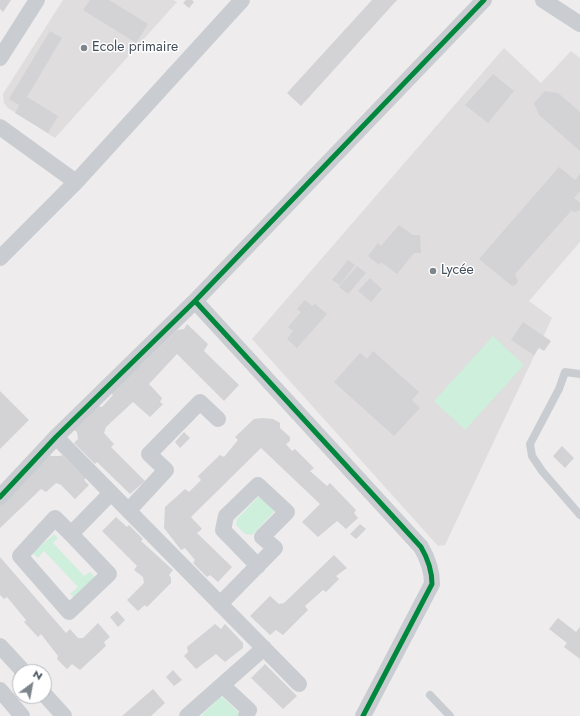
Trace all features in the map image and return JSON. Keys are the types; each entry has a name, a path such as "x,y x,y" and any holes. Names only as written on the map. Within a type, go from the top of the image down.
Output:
{"street":[{"path":"0,58 37,0"},
{"path":"0,258 76,182 242,0"},
{"path":"0,497 56,437 195,301 484,0"},
{"path":"542,0 580,24"},
{"path":"0,127 76,182"},
{"path":"195,301 421,547 429,562 432,574 432,584 363,716"},
{"path":"128,510 166,470 149,454 200,402 218,419"},
{"path":"56,437 299,684"},
{"path":"220,604 258,566 275,548 262,537 287,512 258,485 226,516 223,530 258,566"},
{"path":"71,534 111,493"},
{"path":"55,518 71,534 108,574 69,612 20,556 55,518"},
{"path":"0,646 17,664"},
{"path":"187,716 264,648"},
{"path":"222,685 249,710 246,716"},
{"path":"0,690 22,716"},
{"path":"52,703 64,716"}],"lane":[{"path":"580,374 565,372 559,388 530,444 532,456 542,471 580,515"},
{"path":"430,695 450,716"}],"shaded area":[{"name":"Ecole primaire","path":"63,0 173,0 177,2 55,138 8,108 4,103 3,94"},
{"name":"Lycée","path":"504,48 541,83 571,51 580,58 580,242 529,301 552,318 445,545 438,546 252,339"}],"green space":[{"path":"493,336 524,365 465,430 434,401"},
{"path":"258,497 264,499 274,508 274,512 252,535 245,534 236,525 237,519"},
{"path":"54,534 58,538 53,543 84,576 90,572 95,577 74,597 70,594 78,587 44,551 38,558 33,553"},
{"path":"221,696 239,713 238,716 201,716"}],"building":[{"path":"0,0 11,0 3,12 0,9"},
{"path":"90,0 109,0 148,24 136,43 83,10"},
{"path":"186,0 192,0 194,2 189,8 183,3"},
{"path":"372,0 397,0 301,106 287,93"},
{"path":"50,31 62,38 27,97 58,116 48,133 15,113 19,105 9,99"},
{"path":"493,74 514,91 488,123 465,105"},
{"path":"545,91 558,93 580,112 580,151 539,115 534,103"},
{"path":"559,167 575,180 580,174 580,191 574,198 580,203 580,210 575,212 571,211 515,274 518,281 516,285 512,286 479,259"},
{"path":"399,225 413,235 420,235 421,253 414,253 397,274 381,262 379,265 368,256 378,243 381,246"},
{"path":"348,260 355,265 340,285 332,280"},
{"path":"357,266 366,273 348,294 339,287"},
{"path":"370,278 382,289 371,302 358,291"},
{"path":"305,300 312,306 315,304 327,314 297,348 287,339 293,331 288,327 301,312 297,309"},
{"path":"523,322 551,341 544,351 539,348 534,355 511,340"},
{"path":"187,324 208,344 204,351 239,385 224,401 177,354 149,384 162,398 160,402 163,404 150,417 133,402 106,427 104,433 114,444 111,447 145,481 130,494 97,462 95,464 74,443 78,439 77,432 74,430 97,406 102,407 113,395 111,392 136,364 140,366 177,330 184,329"},
{"path":"373,351 419,392 412,400 420,408 394,436 334,382 360,353 367,359"},
{"path":"0,391 29,420 0,449"},
{"path":"254,419 273,419 280,423 280,428 290,437 290,441 286,444 292,451 295,449 314,468 310,471 327,486 330,483 356,510 354,513 358,518 346,529 337,521 318,537 302,522 320,504 261,448 191,517 202,529 197,533 232,567 218,582 210,575 207,577 193,563 195,560 185,548 181,550 164,528 165,507 185,489 189,492 201,480 198,476 220,455 224,457 238,440 235,437"},
{"path":"184,432 190,438 180,448 175,442"},
{"path":"562,446 574,458 565,468 553,456"},
{"path":"48,453 51,456 62,455 86,478 84,480 89,485 75,499 61,485 56,483 46,492 41,489 0,528 0,503"},
{"path":"116,517 127,527 129,525 143,539 141,541 173,570 169,575 171,578 171,583 147,607 145,605 138,611 127,600 144,583 143,577 134,570 137,566 102,531"},
{"path":"360,524 366,529 356,539 350,534"},
{"path":"334,555 347,568 336,576 339,579 326,592 323,590 305,606 308,610 283,635 276,630 270,635 250,616 270,596 279,604 284,603"},
{"path":"0,557 66,633 70,629 78,638 83,638 98,623 110,637 104,642 106,646 80,670 72,664 67,669 57,659 58,656 41,634 38,637 24,622 26,620 7,597 4,599 0,595"},
{"path":"117,611 125,620 118,627 110,617"},
{"path":"558,618 576,632 580,627 580,659 564,647 567,643 549,629"},
{"path":"215,624 221,629 225,624 243,643 243,648 225,662 216,654 196,669 184,656 188,652 187,647"},
{"path":"265,664 297,696 283,709 251,678"},
{"path":"173,670 182,680 174,686 166,677"},
{"path":"153,689 165,703 151,716 122,716"}],"cycle path":[{"path":"0,497 56,437 195,301 484,0"},
{"path":"195,301 421,547 428,560 432,584 363,716"}],"place":[{"name":"Ecole primaire","path":"84,48"},
{"name":"Lycée","path":"433,271"}]}
